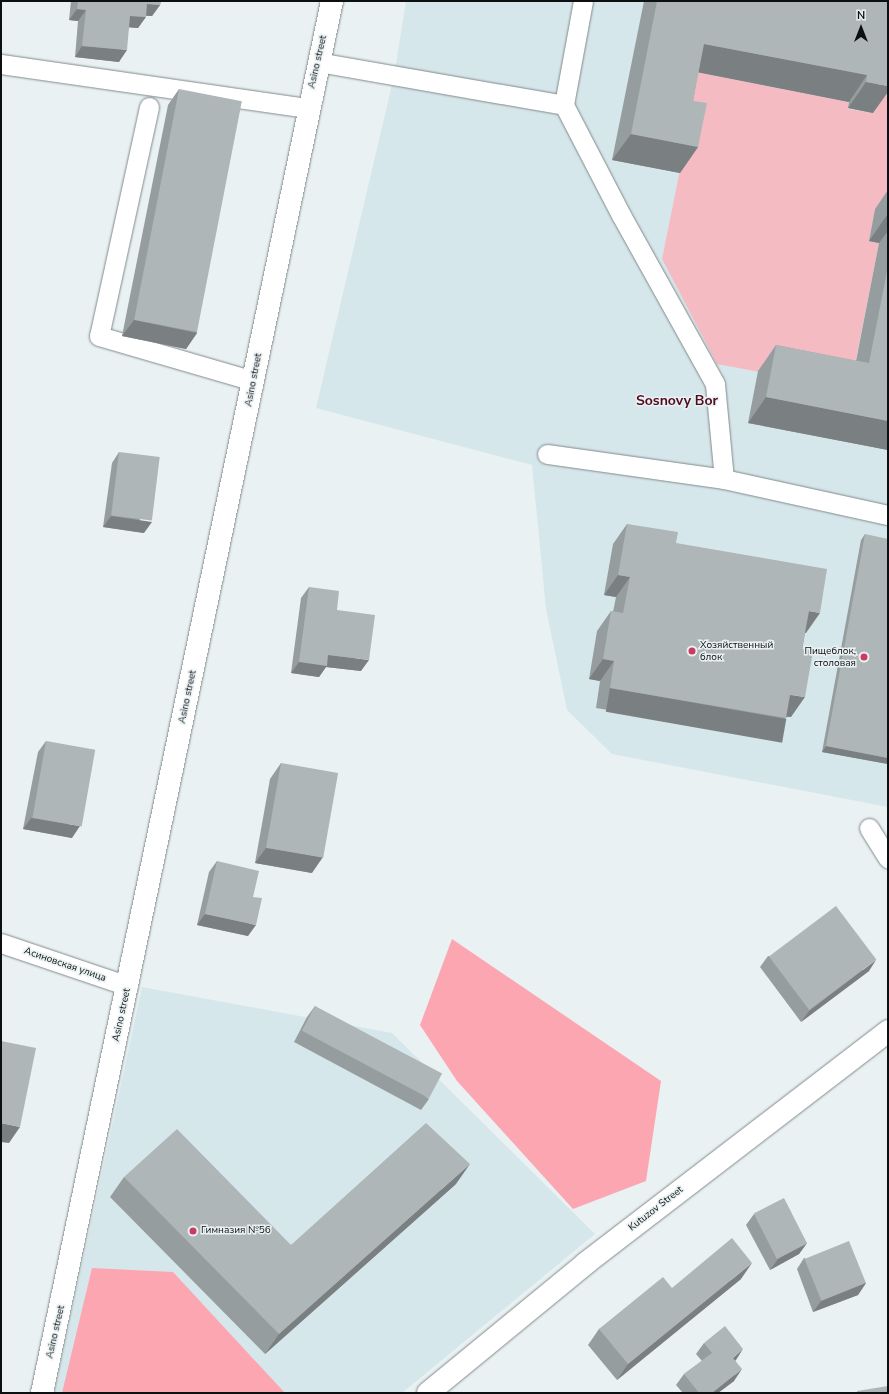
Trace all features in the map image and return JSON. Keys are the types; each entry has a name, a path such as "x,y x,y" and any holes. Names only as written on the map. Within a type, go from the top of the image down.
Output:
{"street":[{"name":"Asino street","path":"42,1393 254,381 308,108 332,1"},
{"name":"Kutuzov Street","path":"428,1393 586,1263 888,1031"}],"lane":[{"path":"582,1 564,105 621,215 715,384 724,479"},
{"path":"318,62 564,105"},
{"path":"1,64 308,108"},
{"path":"149,107 99,336 254,381"},
{"path":"547,454 724,479 888,515"},
{"path":"869,828 888,859"},
{"name":"Асиновская улица","path":"1,943 128,986"}],"shaded area":[{"path":"406,1 888,1 888,807 612,754 567,710 546,609 532,465 316,408 394,76"},
{"path":"686,70 849,102 848,109 873,113 880,81 888,82 888,198 875,209 869,241 879,243 850,389 717,364 662,259 688,130"},
{"path":"452,939 661,1081 646,1181 573,1209 457,1081 420,1025"},
{"path":"142,987 392,1033 595,1234 402,1393 54,1393"},
{"path":"92,1268 173,1272 285,1393 62,1393"}],"building":[{"path":"78,1 161,1 160,5 147,4 146,17 130,16 127,50 82,46 86,10 77,9"},
{"path":"657,1 888,1 888,86 866,82 867,75 704,44 693,101 707,103 698,147 631,134"},
{"path":"179,89 242,101 197,332 134,320"},
{"path":"888,266 888,421 766,397 776,345 869,363"},
{"path":"119,452 160,457 152,521 111,516"},
{"name":"Хозяйственный блок","path":"627,524 678,532 676,543 827,569 820,613 809,611 802,649 813,651 805,697 790,695 786,718 610,688 614,661 603,659 611,611 623,613 630,577 618,575"},
{"name":"Пищеблок, столовая","path":"865,534 888,539 888,758 826,746"},
{"path":"309,587 339,591 337,610 375,615 369,660 328,655 327,666 299,662"},
{"path":"46,741 95,750 82,826 32,818"},
{"path":"281,763 338,773 323,858 266,848"},
{"path":"217,861 259,871 253,897 262,898 256,925 205,914"},
{"path":"836,906 876,960 809,1010 769,957"},
{"path":"315,1006 442,1074 429,1098 302,1031"},
{"path":"1,1041 36,1048 20,1127 1,1123"},
{"name":"Гимназия №56","path":"426,1123 470,1164 279,1334 124,1177 177,1129 291,1245"},
{"path":"784,1198 807,1243 777,1259 754,1213"},
{"path":"732,1238 752,1263 628,1364 599,1329 663,1277 672,1288"},
{"path":"849,1241 866,1283 821,1301 804,1259"},
{"path":"725,1326 743,1349 733,1358 742,1369 712,1393 699,1393 684,1374 712,1353 704,1343"},
{"path":"888,1386 888,1393 857,1393 857,1391"}],"place":[{"name":"Хозяйственный блок","path":"692,651"},
{"name":"Пищеблок, столовая","path":"864,657"},
{"name":"Гимназия №56","path":"193,1231"}],"district":[{"name":"Sosnovy Bor","path":"677,401"}]}
